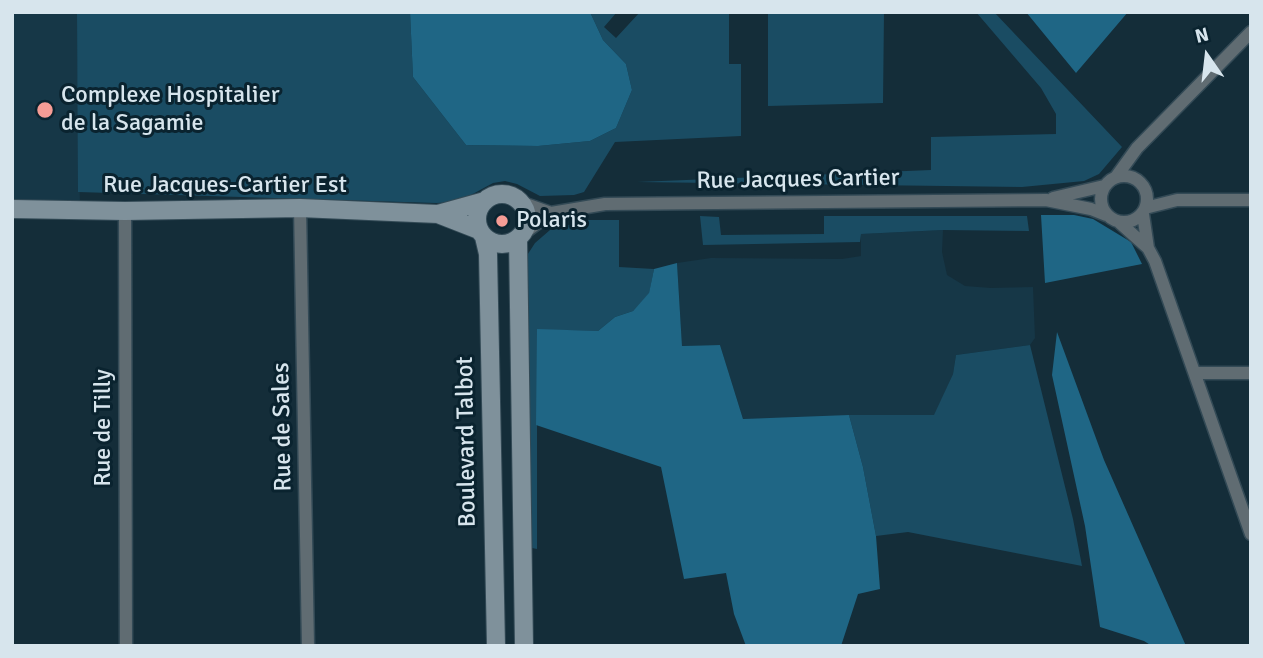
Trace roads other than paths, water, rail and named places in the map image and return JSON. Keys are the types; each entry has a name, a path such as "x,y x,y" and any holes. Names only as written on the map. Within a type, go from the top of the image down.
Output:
{"main road":[{"path":"521,237 503,245 490,242 482,234 478,213 485,201 498,195 511,196 520,202 528,218 521,237 524,646"},
{"name":"Rue Jacques-Cartier Est","path":"12,209 125,211 300,208 438,214 485,201"},
{"name":"Rue Jacques-Cartier Est","path":"438,214 482,234"},
{"name":"Boulevard Talbot","path":"482,234 488,254 496,646"}],"street":[{"path":"1148,248 1120,223 1106,215 1100,201 1104,186 1116,177 1137,148 1251,32"},
{"path":"1137,148 1140,183 1146,192 1144,211 1148,248 1251,534"},
{"path":"1116,177 1123,176 1177,200"},
{"name":"Rue Jacques Cartier","path":"1046,200 1104,186"},
{"name":"Rue Jacques Cartier","path":"520,202 551,213 605,204 1046,200 1091,209 1106,215"},
{"path":"1120,223 1135,220 1144,211 1177,200 1251,200"},
{"name":"Rue de Sales","path":"300,208 308,646"},
{"name":"Rue de Tilly","path":"125,211 126,646"},
{"name":"Rue Jacques Cartier","path":"521,237 551,213"},
{"path":"1195,373 1251,373"}],"place":[{"name":"Complexe Hospitalier de la Sagamie","path":"45,110"},
{"name":"Polaris","path":"502,221"}]}
